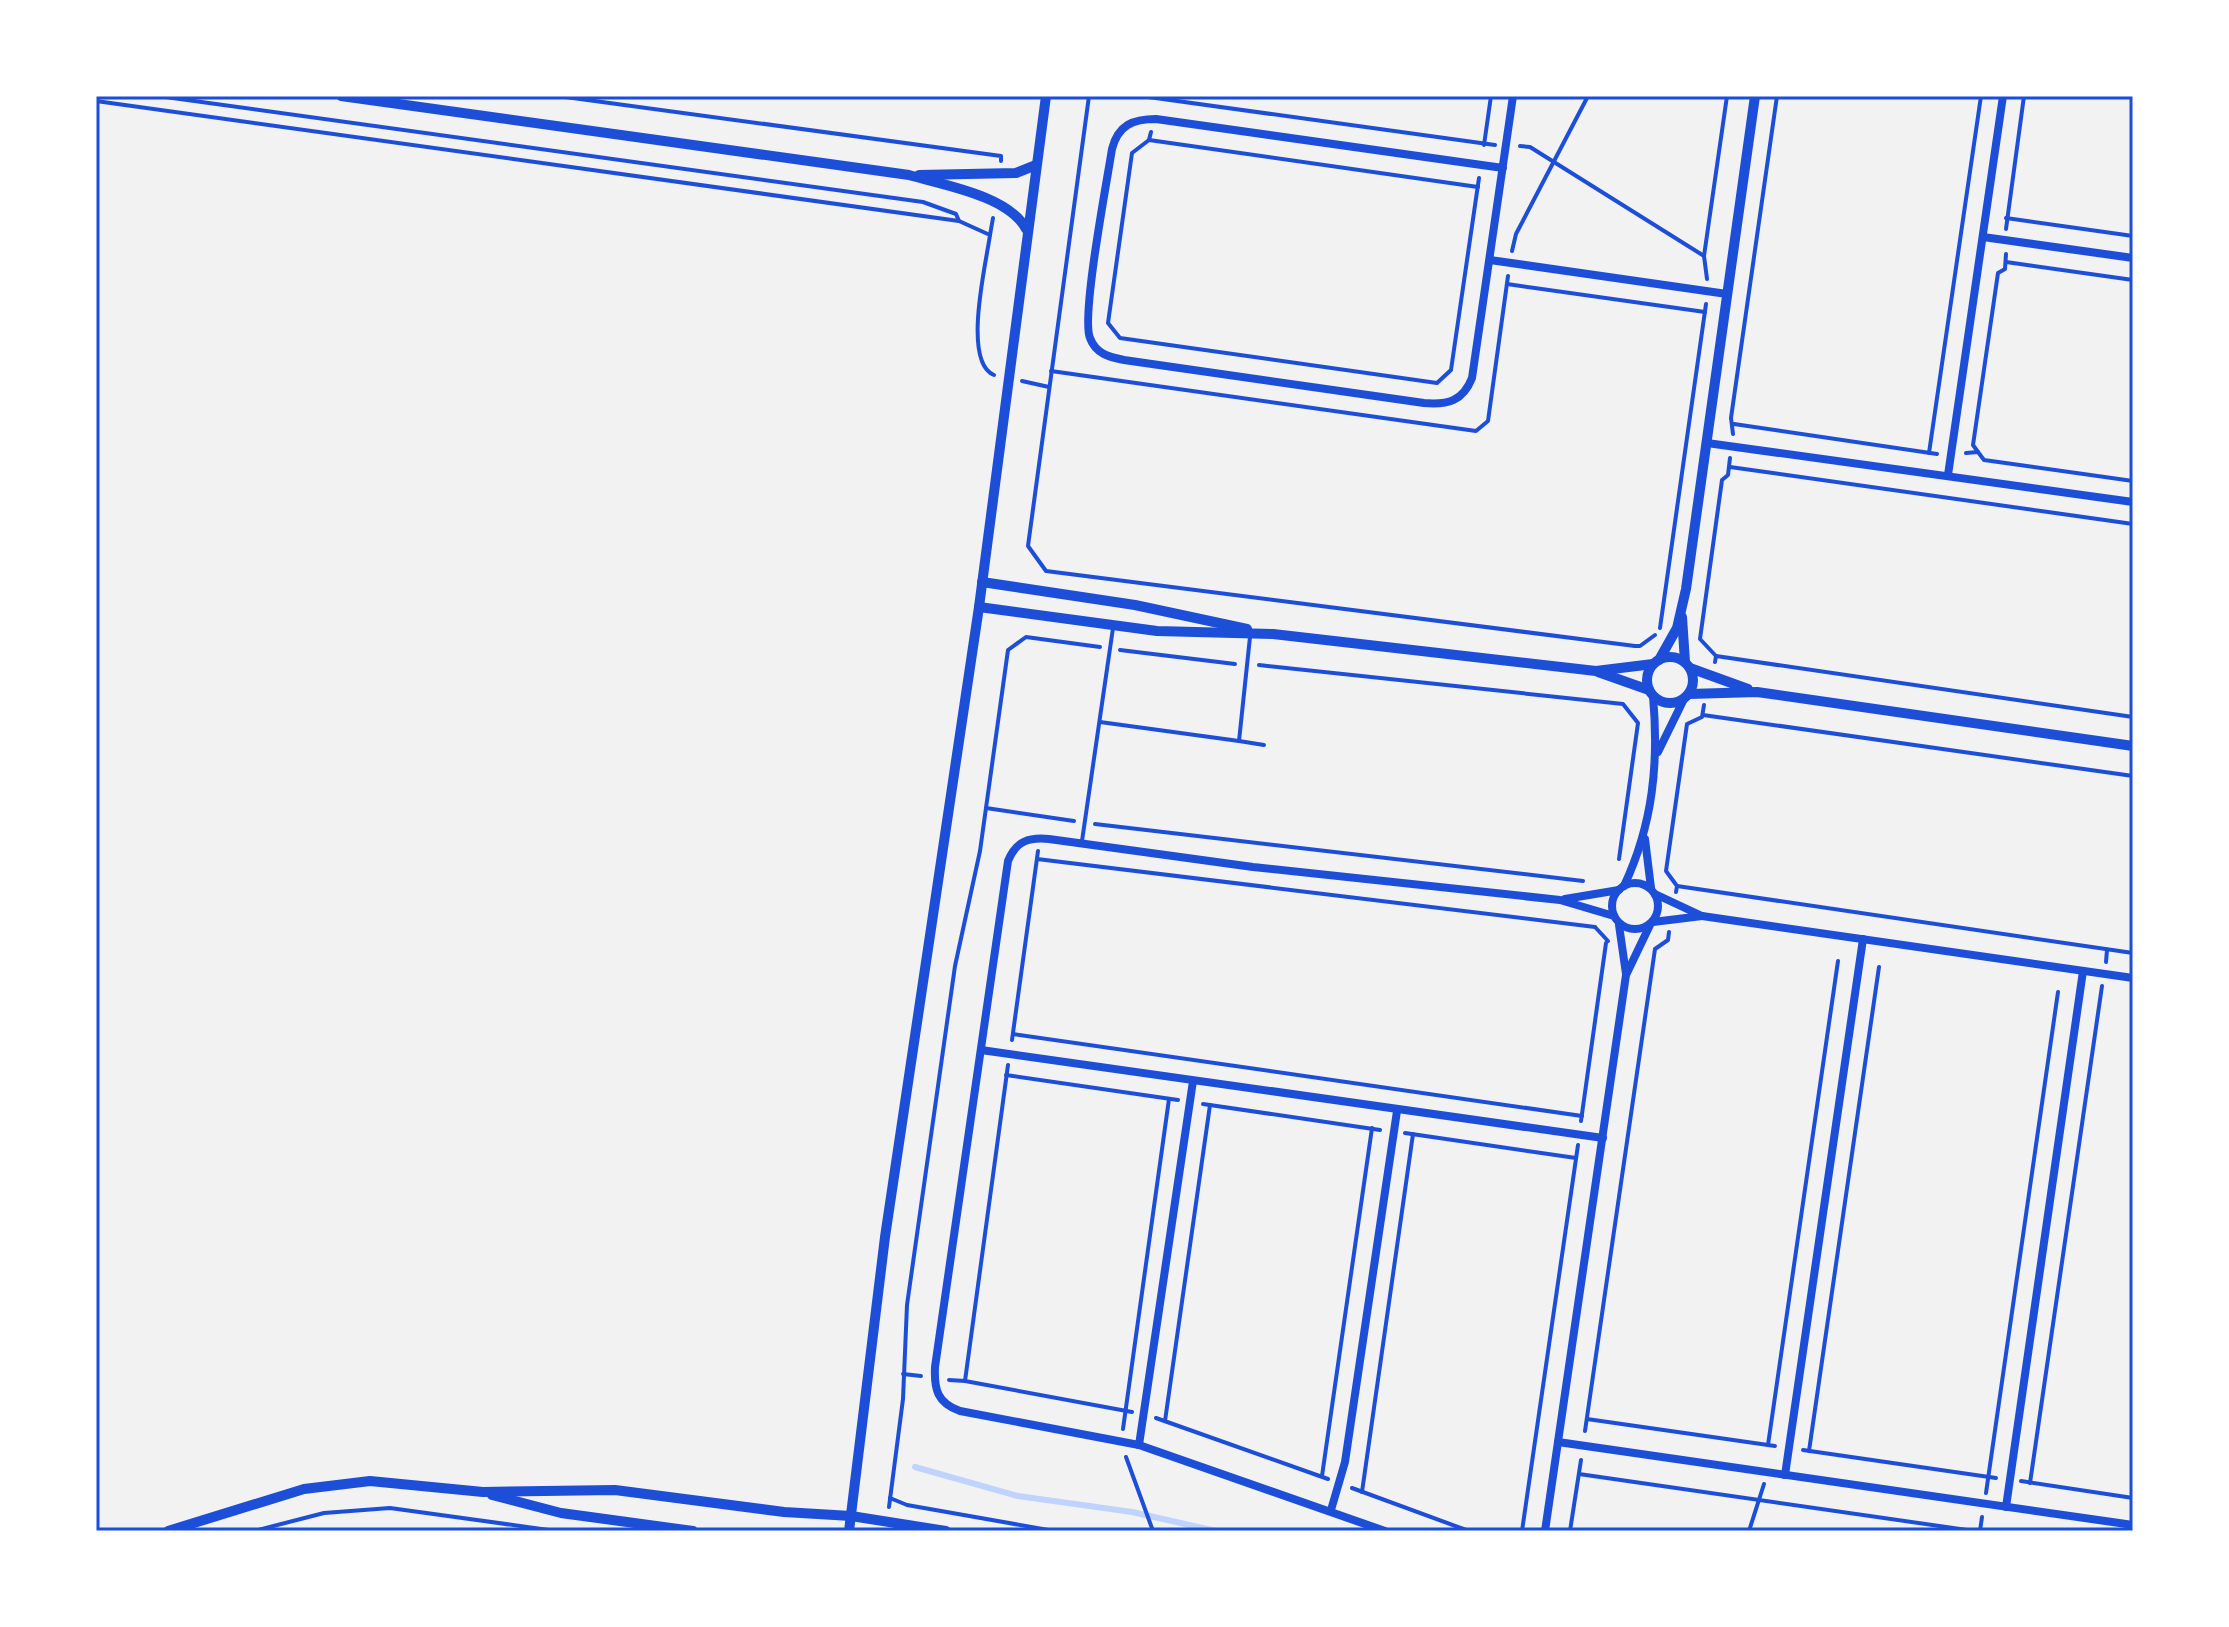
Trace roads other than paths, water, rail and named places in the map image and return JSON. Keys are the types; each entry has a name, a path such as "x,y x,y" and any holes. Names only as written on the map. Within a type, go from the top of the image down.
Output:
{"street":[{"path":"341,96 909,175 995,201 1013,211 1027,231"},
{"path":"849,1531 915,1025 979,607 1046,96"},
{"path":"1503,168 1152,119 1136,120 1123,127 1112,149 1087,319 1088,335 1101,353 1124,360 1424,403 1450,403 1462,395 1472,378 1503,168 1505,144 1513,96"},
{"path":"1657,753 1694,681 1688,665 1682,611 1755,96"},
{"path":"1948,475 2003,96"},
{"path":"909,175 965,171 999,174 1026,172 1036,165"},
{"path":"1983,237 2133,258"},
{"path":"1490,260 1727,294"},
{"path":"1707,443 2133,502"},
{"path":"982,582 1135,605 1273,634"},
{"path":"979,607 1113,626 1273,634 1596,671 1673,657 1712,677 1757,692 2133,746"},
{"path":"1545,1531 1626,975 1659,908 1653,891 1645,838 1657,753 1647,676 1682,611"},
{"path":"1596,671 1651,693 1664,703 1687,696 1757,692"},
{"path":"1385,1531 1139,1445 952,1408 941,1400 935,1378 1008,861 1018,844 1040,838 1253,867 1560,900 1616,919 1630,929 1702,916"},
{"path":"1626,975 1613,902 1645,838"},
{"path":"1560,900 1638,883 1674,905 1702,916 2133,978"},
{"path":"1785,1475 1863,939"},
{"path":"2006,1507 2083,971"},
{"path":"981,1050 1603,1138"},
{"path":"1139,1445 1193,1081"},
{"path":"1331,1510 1340,1483 1397,1111"},
{"path":"1558,1442 2133,1525"},
{"path":"168,1531 304,1489 341,1483 399,1482 483,1492 615,1490 784,1512 851,1516 946,1531"},
{"path":"483,1492 561,1513 693,1531"}],"lane":[{"path":"1082,844 1113,626"},
{"path":"1239,741 1251,633"},
{"path":"1100,722 1264,745"}],"waterway":[{"path":"915,1467 1018,1496 1132,1512 1216,1531"}]}
